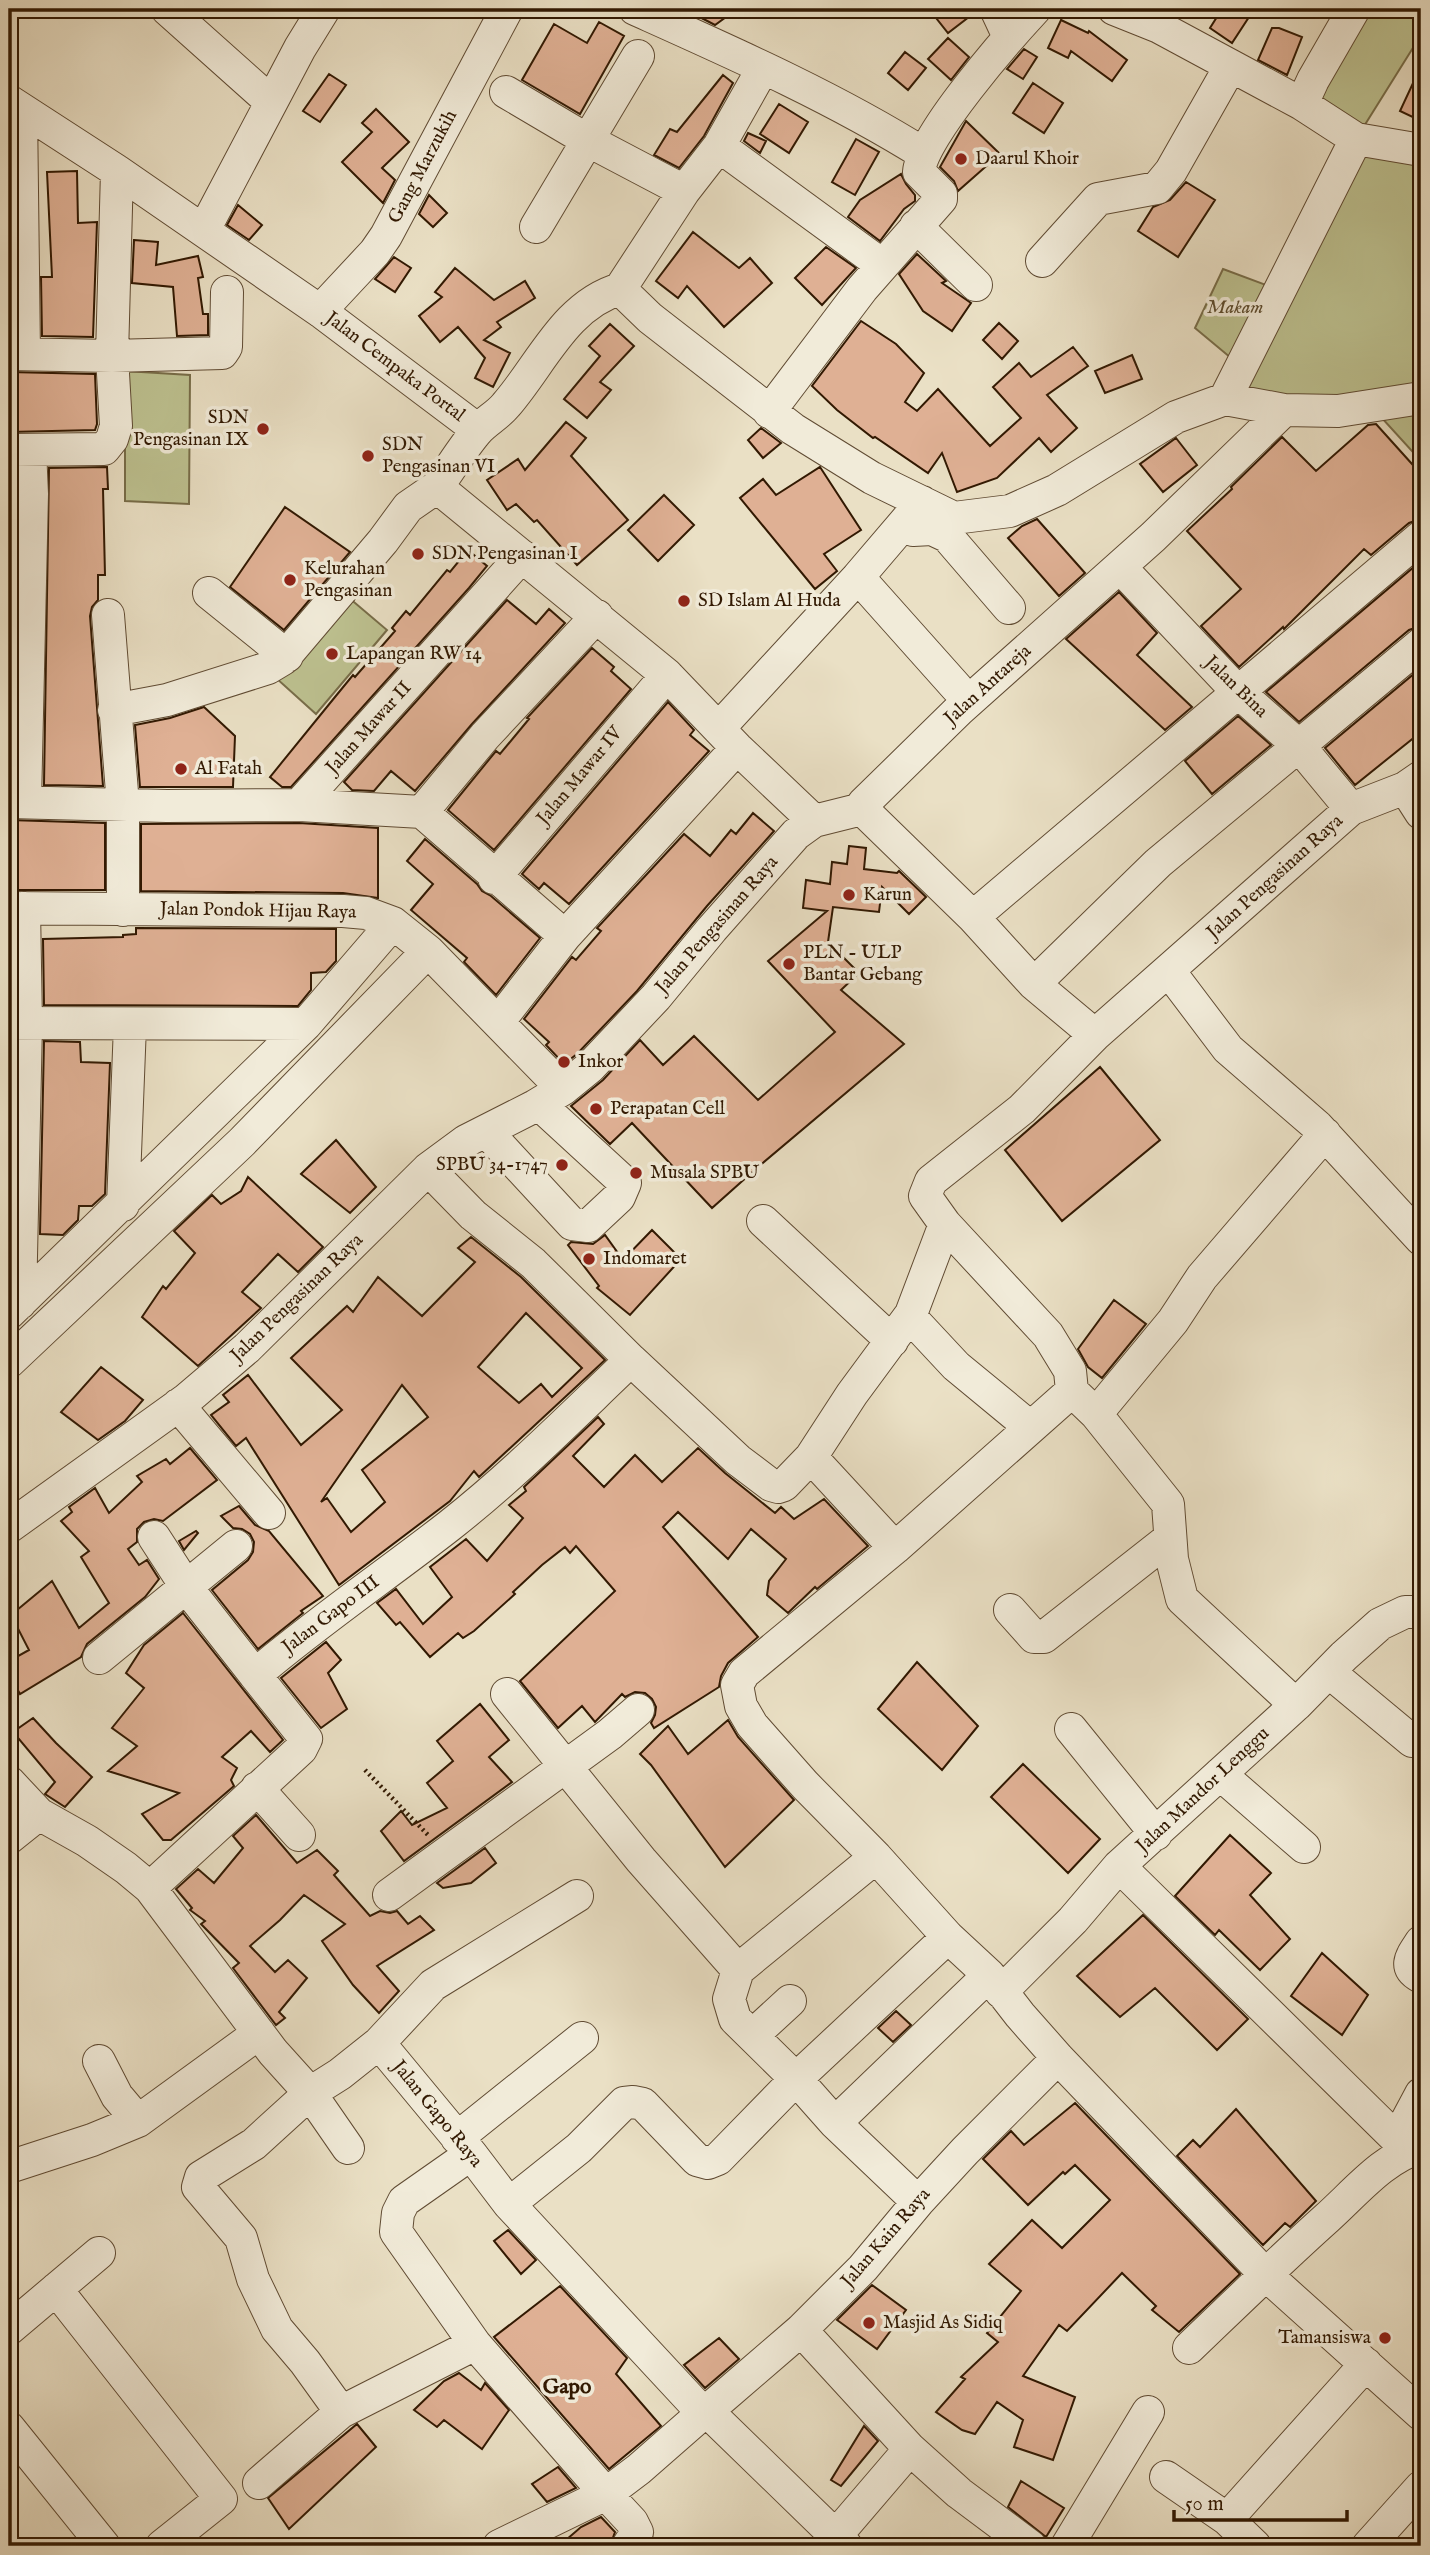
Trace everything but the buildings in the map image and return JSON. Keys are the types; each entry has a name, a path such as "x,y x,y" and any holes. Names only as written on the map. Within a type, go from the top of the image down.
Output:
{"street":[{"path":"167,9 271,102"},
{"path":"204,230 300,48 324,9"},
{"name":"Gang Marzukih","path":"320,311 375,252 386,236 506,9"},
{"path":"635,9 763,68 886,130 923,154"},
{"path":"996,9 1009,37"},
{"path":"769,412 881,265 941,199 941,194 919,172 923,154 973,82 1035,9"},
{"path":"1114,9 1159,27 1302,104 1356,139 1421,150"},
{"path":"1302,104 1354,9"},
{"path":"536,227 638,56"},
{"path":"1042,261 1098,199 1157,188 1171,171 1230,67"},
{"path":"478,430 505,407 544,352 568,325 601,295 620,289 684,191 719,146 763,68"},
{"path":"506,92 589,141 684,191"},
{"path":"15,105 23,157 17,354 113,356 222,353 226,347 228,292"},
{"name":"Jalan Cempaka Portal","path":"15,105 117,171 320,311 478,430 437,487 408,507 287,656"},
{"path":"1225,399 1356,139"},
{"path":"719,146 881,265"},
{"path":"117,171 113,356 116,426 113,439 104,449 19,450 32,494 17,802 299,805 422,813 494,878 565,936"},
{"path":"916,226 976,285"},
{"path":"620,289 650,318 769,412 872,478 954,518 1010,511 1056,490 1176,417 1225,399 1284,410 1338,411 1421,398"},
{"name":"Jalan Antareja","path":"862,809 863,804 959,710 1120,567 1284,410"},
{"path":"437,487 667,675 814,821"},
{"path":"499,1021 565,936 728,738 861,582 922,502"},
{"path":"861,582 913,530 932,529 947,536 1009,608"},
{"path":"973,916 1421,537"},
{"name":"Jalan Mawar II","path":"299,805 522,556"},
{"name":"Jalan Bina","path":"1120,567 1237,691 1299,746 1351,809"},
{"path":"861,582 957,688"},
{"path":"114,710 167,699 268,668 287,656 209,593"},
{"path":"108,615 123,805 123,910"},
{"path":"422,813 485,736 597,616"},
{"path":"1034,984 1158,863 1421,643"},
{"name":"Jalan Mawar IV","path":"494,878 667,675"},
{"name":"Jalan Pengasinan Raya","path":"945,1224 925,1196 931,1181 1022,1108 1095,1035 1351,809 1416,793"},
{"path":"862,809 973,916 1034,984 1095,1035"},
{"name":"Jalan Pengasinan Raya","path":"9,1527 178,1405 247,1348 428,1170 466,1141 551,1097 590,1067 656,997 764,868 796,834 814,821 862,809"},
{"path":"14,1308 16,908"},
{"name":"Jalan Pondok Hijau Raya","path":"16,908 343,911 366,913 393,923 428,951 499,1021 551,1097 625,1182 619,1197 587,1226 572,1224 486,1131"},
{"path":"14,1308 123,1205 306,1024 393,923"},
{"path":"9,1362 242,1142 428,951"},
{"path":"1169,971 1228,1049 1325,1134 1421,1239"},
{"path":"17,1023 306,1024"},
{"path":"123,1205 130,1025"},
{"path":"1096,1414 1173,1321 1202,1277 1325,1134"},
{"path":"428,1170 474,1214 533,1263 738,1460 771,1485 778,1487 784,1485 810,1457 911,1314 945,1224 1048,1335 1070,1370 1072,1391 1096,1414 1168,1504 1172,1559 1182,1599 1296,1704"},
{"path":"762,1221 892,1340"},
{"path":"911,1314 914,1321 956,1366 1030,1427"},
{"name":"Jalan Gapo III","path":"255,1675 292,1643 451,1524 539,1447 631,1360"},
{"path":"1072,1391 895,1548 750,1668 737,1685 741,1706 752,1725 805,1785 995,1983 1058,2058 1265,2274 1421,2414"},
{"path":"178,1405 269,1513"},
{"path":"810,1457 895,1548"},
{"path":"150,1888 301,1749 306,1739 187,1588 154,1537"},
{"path":"1010,1611 1034,1637 1044,1637 1170,1538"},
{"path":"99,1658 236,1546"},
{"name":"Jalan Mandor Lenggu","path":"835,2123 995,1983 1073,1920 1119,1866 1380,1624 1405,1612 1421,1612"},
{"path":"1329,1672 1412,1741"},
{"path":"507,1694 648,1868 738,1970"},
{"path":"389,1895 638,1710"},
{"path":"1071,1729 1156,1833"},
{"path":"1220,1774 1304,1847"},
{"path":"9,1782 39,1814 97,1848 150,1888 259,2033 310,2093 348,2148"},
{"path":"257,1788 299,1835"},
{"path":"9,1838 39,1814"},
{"path":"876,1857 738,1970 730,1994 730,2010 735,2019 754,2035 835,2123 918,2202"},
{"path":"1119,1866 1409,2146"},
{"path":"379,2043 433,1985 577,1896"},
{"path":"509,2204 579,2148 624,2104 633,2102 643,2104 696,2160 708,2163 718,2159 796,2079 948,1937"},
{"path":"1421,1942 1409,1961 1409,1966 1413,1973 1421,1977"},
{"path":"754,2035 790,2001"},
{"path":"9,2166 92,2140 138,2121 259,2033"},
{"path":"582,2038 404,2201 398,2213 396,2232 475,2344 632,2522 637,2532 628,2546"},
{"name":"Jalan Gapo Raya","path":"341,2412 277,2329 253,2280 242,2238 198,2187 201,2177 254,2144 310,2093 340,2074 379,2043 509,2204 705,2412 836,2543"},
{"name":"Jalan Kain Raya","path":"499,2546 607,2494 801,2330 863,2268 965,2151 1058,2058"},
{"path":"99,2062 117,2095 138,2121"},
{"path":"1189,2348 1265,2274 1409,2146 1421,2094"},
{"path":"9,2329 99,2253"},
{"path":"56,2289 221,2499 181,2540"},
{"path":"801,2330 910,2449 959,2493 1030,2546"},
{"path":"259,2483 341,2412 475,2344"},
{"path":"1227,2519 1366,2364"},
{"path":"1067,2546 1148,2412"},
{"path":"9,2428 104,2546"},
{"path":"836,2543 910,2449"},
{"path":"1166,2477 1227,2519 1255,2546"},
{"path":"1368,2546 1421,2487"}],"path":[{"path":"365,1770 446,1853"}],"green space":[{"path":"1362,9 1421,9 1421,35 1356,139 1421,150 1421,461 1371,406 1225,399 1356,140 1302,104"},
{"name":"Makam","path":"1223,269 1274,288 1237,363 1195,328"},
{"path":"125,371 190,375 189,504 125,501"},
{"name":"Lapangan RW 14","path":"348,597 387,630 316,714 276,678"}],"place":[{"name":"Daarul Khoir","path":"961,159"},
{"name":"SDN Pengasinan IX","path":"263,429"},
{"name":"SDN Pengasinan VI","path":"368,456"},
{"name":"SDN Pengasinan I","path":"418,554"},
{"name":"Kelurahan Pengasinan","path":"290,580"},
{"name":"SD Islam Al Huda","path":"684,601"},
{"name":"Lapangan RW 14","path":"332,654"},
{"name":"Al Fatah","path":"181,769"},
{"name":"Karun","path":"849,895"},
{"name":"PLN - ULP Bantar Gebang","path":"789,964"},
{"name":"Inkor","path":"564,1062"},
{"name":"Perapatan Cell","path":"596,1109"},
{"name":"SPBU 34-1747","path":"562,1165"},
{"name":"Musala SPBU","path":"636,1173"},
{"name":"Indomaret","path":"589,1259"},
{"name":"Masjid As Sidiq","path":"869,2323"},
{"name":"Tamansiswa","path":"1385,2338"}],"district":[{"name":"Gapo","path":"567,2387"}]}
